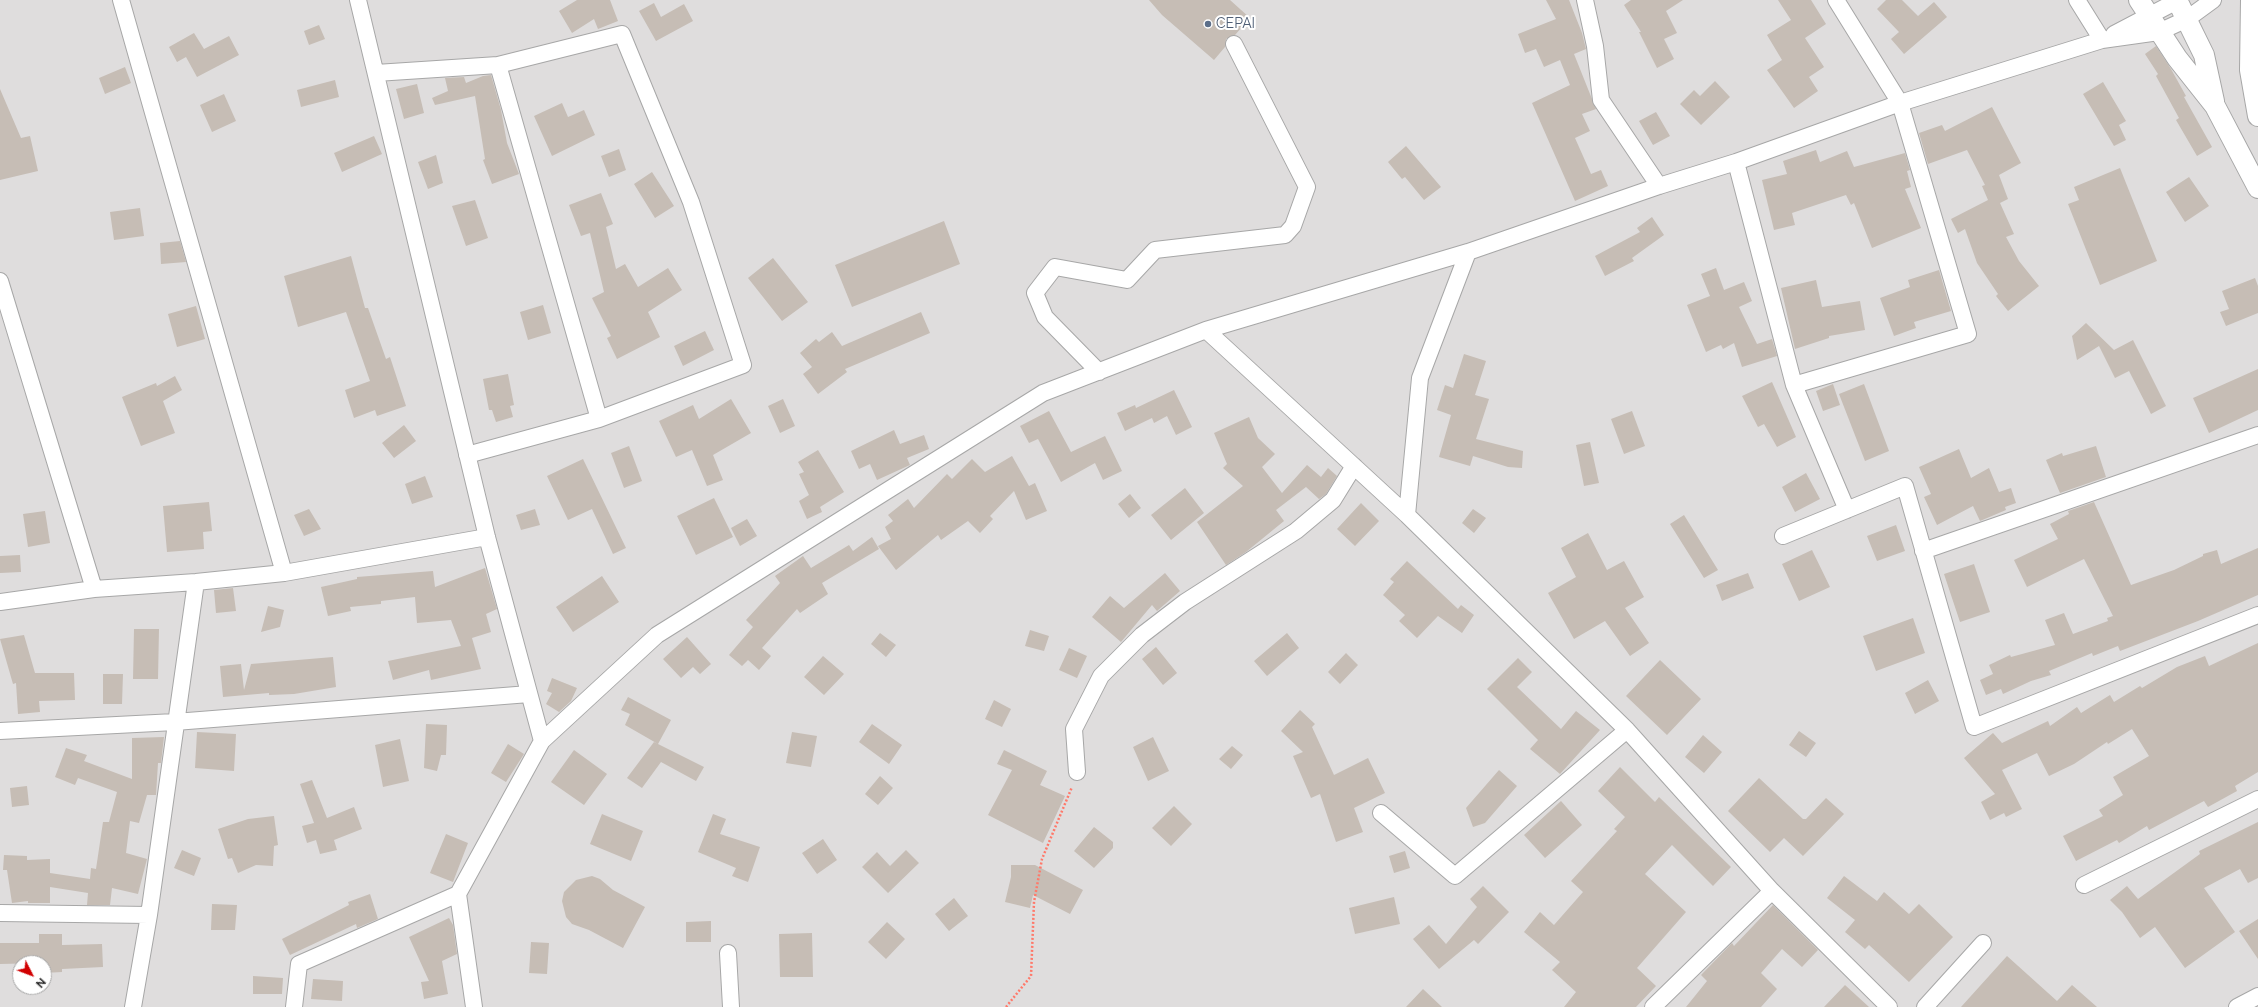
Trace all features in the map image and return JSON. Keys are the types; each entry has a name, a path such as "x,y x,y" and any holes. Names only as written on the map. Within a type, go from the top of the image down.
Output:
{"street":[{"path":"121,0 284,573"},
{"path":"358,0 487,537 542,741"},
{"path":"1585,0 1595,46 1601,100 1659,186"},
{"path":"1794,385 1968,334 1900,103 1836,0"},
{"path":"2077,0 2102,40"},
{"path":"474,1007 458,894 542,741 657,635 1043,394 1206,330 1468,252 1659,186 1736,162 1900,103 2102,40 2178,0 2204,55 2215,106"},
{"path":"2149,16 2187,19 2213,0"},
{"path":"2251,0 2250,70 2258,116"},
{"path":"2149,16 2215,106 2258,188"},
{"path":"376,74 498,66 622,34 691,202 743,365 599,419 467,455"},
{"path":"1099,372 1045,317 1035,293 1055,267 1128,280 1155,250 1285,235 1293,226 1307,187 1234,44"},
{"path":"498,66 599,419"},
{"path":"1736,162 1794,385 1847,510"},
{"path":"1407,515 1420,378 1468,252"},
{"path":"0,281 94,589"},
{"path":"1206,330 1407,515 1628,730 1772,891 1889,1007"},
{"path":"1923,551 2258,435"},
{"path":"1077,772 1074,729 1102,676 1142,635 1185,602 1296,531 1333,500 1354,466"},
{"path":"1784,536 1905,486 1974,728 2258,615"},
{"path":"0,602 94,589 196,582 284,573 487,537"},
{"path":"133,1007 149,914 196,582"},
{"path":"0,731 175,722 530,694"},
{"path":"1381,813 1455,876 1628,730"},
{"path":"2084,885 2258,799"},
{"path":"1653,1007 1772,891"},
{"path":"294,1007 299,964 458,894"},
{"path":"0,913 149,914"},
{"path":"1925,1007 1983,943"},
{"path":"728,953 731,1007"},
{"path":"2237,1007 2258,996"}],"path":[{"path":"1006,1007 1030,976 1034,902 1042,858 1077,772"}],"shaded area":[{"path":"0,0 2258,0 2258,1007 0,1007"}],"building":[{"path":"577,0 610,0 618,21 598,29 594,19 572,33 559,11"},
{"path":"1149,0 1230,0 1250,18 1235,35 1226,39 1225,47 1214,60 1162,15"},
{"path":"1546,0 1569,0 1582,33 1586,49 1574,54 1596,109 1582,114 1590,131 1575,138 1591,174 1601,170 1608,186 1575,201 1532,103 1570,85 1560,60 1544,67 1536,49 1525,53 1518,34 1556,19"},
{"path":"1631,0 1683,0 1666,11 1677,33 1664,39 1674,59 1657,68 1639,32 1641,32 1624,5"},
{"path":"1778,0 1811,0 1826,24 1805,38 1824,67 1809,77 1818,91 1794,108 1767,70 1782,60 1767,35 1791,20"},
{"path":"1886,0 1902,0 1918,16 1934,2 1947,17 1904,54 1891,39 1899,32 1877,9"},
{"path":"654,3 661,17 684,4 693,21 656,41 639,11"},
{"path":"319,25 325,39 309,45 304,31"},
{"path":"194,33 204,49 229,36 239,55 197,77 186,57 177,62 169,47"},
{"path":"2156,46 2186,96 2184,97 2212,147 2197,156 2176,120 2179,118 2156,76 2158,74 2145,54"},
{"path":"125,67 131,83 105,94 99,78"},
{"path":"491,75 501,110 507,143 519,174 492,184 483,160 485,159 475,96 435,105 432,98 448,91 445,78 464,77 466,83 483,76"},
{"path":"335,80 339,97 301,107 297,90"},
{"path":"1715,81 1730,97 1701,125 1680,104 1694,90 1700,96"},
{"path":"2103,82 2126,121 2119,125 2126,140 2114,146 2083,94"},
{"path":"417,84 424,113 404,119 396,89"},
{"path":"0,89 21,138 30,136 38,171 0,180"},
{"path":"224,94 236,121 212,132 200,105"},
{"path":"562,103 568,117 584,110 595,135 552,156 534,116"},
{"path":"1992,107 2021,163 1999,175 2008,199 2000,203 2014,234 2006,237 2019,261 2039,286 2008,311 1996,296 1998,294 1977,263 1965,229 1958,233 1951,219 1988,200 1982,186 1985,185 1967,150 1928,164 1919,133 1942,125 1945,131"},
{"path":"1656,112 1670,136 1653,145 1639,121"},
{"path":"374,136 382,154 342,172 334,153"},
{"path":"1406,146 1441,187 1424,200 1405,177 1402,179 1388,162"},
{"path":"619,149 626,170 609,177 601,156"},
{"path":"1816,150 1820,162 1847,151 1854,167 1905,153 1910,170 1907,171 1911,187 1905,189 1921,228 1872,248 1854,203 1851,205 1846,195 1792,213 1795,225 1774,230 1762,180 1787,174 1783,161"},
{"path":"436,155 443,183 428,189 418,162"},
{"path":"2120,168 2157,261 2100,285 2068,204 2079,200 2074,187"},
{"path":"652,172 674,206 655,218 634,184"},
{"path":"2189,177 2209,206 2185,222 2166,192"},
{"path":"601,193 613,224 606,227 616,269 625,264 638,287 668,268 682,290 648,312 660,337 617,359 607,338 611,336 592,298 604,292 590,233 581,236 569,205"},
{"path":"475,200 488,238 466,246 452,206"},
{"path":"140,208 144,236 114,240 110,212"},
{"path":"1652,217 1664,235 1632,258 1634,261 1605,276 1595,256 1640,232 1637,228"},
{"path":"944,221 960,264 852,307 835,265"},
{"path":"180,241 186,262 161,264 160,243"},
{"path":"351,256 365,308 368,308 386,359 390,357 406,406 377,416 375,410 354,418 345,390 370,381 346,312 298,327 284,276"},
{"path":"773,258 808,302 782,321 748,278"},
{"path":"1716,268 1724,290 1744,282 1752,301 1739,307 1757,344 1772,339 1777,356 1742,367 1734,343 1723,349 1721,345 1706,352 1687,305 1710,296 1701,274"},
{"path":"1939,270 1951,311 1914,322 1916,328 1894,336 1880,298 1910,287 1908,280"},
{"path":"2255,278 2258,286 2258,313 2226,326 2220,312 2229,309 2222,291"},
{"path":"1816,280 1822,307 1860,301 1865,330 1829,336 1829,338 1795,349 1781,288"},
{"path":"543,305 551,333 528,340 520,312"},
{"path":"196,306 205,339 177,347 168,314"},
{"path":"921,312 930,333 845,369 847,372 818,394 803,374 812,367 800,353 816,339 819,342 832,332 842,346"},
{"path":"2086,323 2114,350 2133,340 2166,406 2151,414 2129,371 2115,378 2099,346 2077,360 2072,336"},
{"path":"705,331 714,350 683,366 674,346"},
{"path":"1464,354 1486,361 1475,395 1489,399 1476,439 1523,451 1522,468 1508,467 1473,456 1470,466 1439,457 1451,415 1437,410 1445,385 1453,388"},
{"path":"2258,369 2258,410 2209,433 2193,398"},
{"path":"508,374 514,405 510,406 513,417 496,422 492,410 489,410 483,379"},
{"path":"175,376 182,390 163,401 175,433 141,446 122,397 156,383 157,386"},
{"path":"1772,382 1796,437 1777,447 1764,424 1758,427 1742,396"},
{"path":"1833,384 1840,405 1823,411 1816,391"},
{"path":"1864,384 1889,451 1865,461 1839,394"},
{"path":"1174,390 1192,427 1176,435 1167,416 1154,423 1152,418 1125,431 1117,413 1135,405 1136,408"},
{"path":"731,399 751,433 713,455 723,480 707,486 692,450 676,457 659,421 693,405 699,419"},
{"path":"783,399 795,426 780,433 768,406"},
{"path":"1049,411 1071,452 1105,436 1122,471 1103,480 1095,463 1061,482 1038,439 1029,443 1020,426"},
{"path":"1632,411 1645,446 1624,454 1611,419"},
{"path":"1249,417 1258,438 1275,454 1262,467 1282,493 1307,465 1321,477 1328,468 1337,476 1326,494 1319,499 1306,487 1276,510 1284,521 1246,552 1226,565 1197,522 1243,486 1223,468 1227,464 1214,433"},
{"path":"404,425 416,441 394,458 382,443"},
{"path":"894,430 900,444 924,435 929,449 907,458 910,465 877,480 870,464 859,469 851,451"},
{"path":"1590,442 1599,483 1584,486 1576,445"},
{"path":"629,446 642,481 624,488 611,453"},
{"path":"2096,446 2106,477 2060,493 2046,460 2062,453 2063,456"},
{"path":"1959,449 1971,478 1989,468 1999,492 2011,488 2016,503 2005,507 2006,510 1980,521 1973,506 1937,525 1924,497 1931,494 1919,467"},
{"path":"818,450 844,492 820,507 822,512 807,519 799,501 809,495 799,474 804,472 798,462"},
{"path":"1012,456 1029,486 1035,483 1047,511 1026,520 1014,491 990,516 993,519 980,533 968,521 941,540 938,535 896,570 878,546 891,539 885,527 893,521 888,515 908,499 914,508 947,474 952,479 972,459 985,472"},
{"path":"583,459 626,548 613,554 592,509 568,520 547,476"},
{"path":"1806,473 1820,499 1795,512 1782,487"},
{"path":"425,476 433,497 412,504 405,484"},
{"path":"1185,488 1204,513 1171,540 1151,515"},
{"path":"1130,494 1141,508 1129,518 1118,504"},
{"path":"714,498 733,537 696,555 677,516"},
{"path":"209,502 212,531 203,532 204,549 167,552 163,506"},
{"path":"2094,502 2131,585 2174,570 2203,556 2203,554 2217,550 2221,564 2258,548 2258,595 2198,621 2120,651 2118,646 2093,656 2092,653 2049,671 2051,675 2031,681 2003,694 2001,689 1986,695 1980,680 1993,674 1989,665 2010,655 2011,657 2055,645 2045,620 2064,613 2073,634 2108,621 2107,618 2113,616 2084,559 2027,587 2014,560 2058,539 2050,524 2069,514 2068,511"},
{"path":"1361,503 1379,521 1355,546 1337,529"},
{"path":"309,509 321,529 304,536 294,515"},
{"path":"535,509 540,525 521,530 516,515"},
{"path":"1473,509 1486,518 1474,533 1462,523"},
{"path":"45,511 50,543 28,547 23,514"},
{"path":"1684,515 1718,570 1704,578 1670,524"},
{"path":"747,519 757,536 740,546 731,528"},
{"path":"1896,525 1905,551 1877,561 1867,536"},
{"path":"1588,533 1607,570 1624,561 1644,597 1625,608 1649,643 1630,656 1605,621 1574,639 1548,593 1576,577 1561,548"},
{"path":"872,537 879,549 822,583 828,594 800,613 797,609 762,648 771,656 759,670 748,660 742,666 729,655 753,627 746,620 780,583 775,576 803,556 811,568 849,545 853,551"},
{"path":"1812,550 1830,587 1799,601 1782,564"},
{"path":"20,555 21,572 0,573 0,556"},
{"path":"1407,561 1458,609 1461,605 1474,615 1462,633 1438,616 1417,638 1399,621 1405,615 1383,595 1394,582 1390,579"},
{"path":"1974,564 1990,612 1960,622 1944,574"},
{"path":"485,568 497,609 486,614 491,632 472,638 481,669 431,680 429,670 393,680 388,661 461,646 451,620 417,623 415,597 381,601 381,604 350,607 351,611 328,616 321,587 357,579 357,577 433,571 435,587"},
{"path":"1165,573 1180,591 1157,611 1152,605 1121,642 1092,617 1110,596 1124,608"},
{"path":"1748,573 1754,588 1722,601 1716,585"},
{"path":"602,576 619,602 573,632 556,607"},
{"path":"233,588 236,611 216,613 214,590"},
{"path":"268,606 284,610 280,627 261,632"},
{"path":"1913,618 1925,653 1876,671 1863,636"},
{"path":"134,629 159,629 158,679 133,679"},
{"path":"1030,630 1049,636 1044,651 1025,646"},
{"path":"880,633 896,645 886,657 871,644"},
{"path":"1287,633 1299,648 1267,676 1254,661"},
{"path":"24,635 35,673 74,673 75,700 39,701 40,712 18,714 16,683 13,684 0,639"},
{"path":"687,637 711,664 700,674 693,667 681,678 663,659"},
{"path":"2258,643 2258,772 2235,786 2237,791 2208,807 2204,801 2149,830 2147,826 2119,843 2117,840 2076,861 2063,836 2103,816 2099,810 2123,795 2113,777 2149,756 2132,729 2108,744 2107,742 2074,764 2049,776 2037,753 2002,770 2022,809 2006,817 2004,813 1990,820 1981,802 1995,794 1964,758 1993,733 2002,743 2048,721 2050,726 2077,707 2081,713 2110,695 2114,702 2140,686 2142,688 2177,667 2205,656 2209,666"},
{"path":"1156,647 1177,673 1163,685 1142,659"},
{"path":"1069,648 1087,656 1077,678 1059,670"},
{"path":"1346,653 1358,665 1340,684 1328,672"},
{"path":"823,656 844,674 824,695 804,677"},
{"path":"333,657 336,687 294,694 269,695 269,693 223,697 220,666 241,664 244,690 251,664"},
{"path":"1518,658 1532,672 1517,687 1561,729 1576,711 1600,730 1560,774 1530,749 1538,740 1487,689"},
{"path":"1660,660 1701,699 1667,735 1626,696"},
{"path":"103,674 123,674 122,704 103,704"},
{"path":"552,678 577,688 571,701 559,712 546,704 552,693 547,691"},
{"path":"1928,680 1939,701 1915,714 1905,693"},
{"path":"628,697 671,720 658,744 625,725 630,714 621,710"},
{"path":"994,700 1011,709 1002,727 985,719"},
{"path":"1300,710 1315,724 1312,727 1334,775 1368,758 1385,793 1354,808 1363,832 1336,842 1320,794 1311,798 1293,756 1303,752 1281,731"},
{"path":"426,724 447,725 446,755 441,755 437,771 424,768"},
{"path":"872,724 902,745 889,764 859,742"},
{"path":"1799,731 1816,743 1806,757 1789,745"},
{"path":"197,732 236,734 234,771 195,768"},
{"path":"792,732 817,736 811,767 786,763"},
{"path":"1703,735 1722,752 1704,773 1685,757"},
{"path":"164,737 161,763 158,763 156,795 147,795 139,823 130,821 126,853 147,859 138,894 112,888 110,905 87,905 88,893 50,887 50,903 28,903 28,901 12,903 7,870 3,870 4,855 27,856 27,860 50,859 50,873 90,879 91,868 96,869 103,822 109,822 117,792 78,778 75,785 55,777 66,748 87,755 84,761 132,779 132,738"},
{"path":"1153,737 1169,771 1148,781 1133,747"},
{"path":"400,739 409,781 383,787 375,745"},
{"path":"654,742 704,767 696,781 661,762 642,788 627,778"},
{"path":"508,744 524,754 506,782 491,773"},
{"path":"1232,746 1243,755 1231,769 1219,759"},
{"path":"574,750 607,774 584,805 551,782"},
{"path":"1004,750 1047,771 1040,785 1065,796 1043,843 988,815 1012,770 997,764"},
{"path":"1620,767 1655,802 1659,797 1731,867 1713,886 1672,845 1645,874 1686,912 1637,968 1656,986 1636,1007 1564,1007 1576,992 1552,970 1560,962 1524,932 1540,912 1554,925 1583,892 1571,881 1617,831 1614,829 1625,817 1598,791"},
{"path":"1499,770 1517,786 1485,823 1473,827 1466,808"},
{"path":"880,776 893,788 878,805 865,794"},
{"path":"1759,778 1803,819 1806,819 1826,798 1844,814 1803,856 1784,838 1770,852 1728,811"},
{"path":"312,780 327,818 354,807 362,829 334,840 337,850 320,854 316,840 307,843 302,826 314,823 300,784"},
{"path":"27,786 29,805 12,807 10,788"},
{"path":"1561,801 1582,825 1545,858 1524,835"},
{"path":"1174,806 1192,824 1171,846 1152,828"},
{"path":"602,814 643,831 631,861 590,844"},
{"path":"713,814 726,819 720,834 760,847 748,882 732,876 736,868 698,852"},
{"path":"274,816 278,845 274,846 273,866 256,865 238,873 232,858 228,859 218,829 248,819"},
{"path":"2258,822 2258,878 2248,883 2240,869 2204,888 2235,932 2185,968 2155,927 2140,938 2122,912 2110,900 2127,886 2138,899 2200,854 2199,851"},
{"path":"1094,827 1113,842 1113,848 1094,868 1074,851"},
{"path":"446,834 468,843 453,882 430,873"},
{"path":"823,839 837,860 817,874 802,853"},
{"path":"182,850 201,858 194,876 174,868"},
{"path":"906,850 919,863 888,893 862,867 877,852 890,866"},
{"path":"1405,851 1410,868 1394,873 1389,856"},
{"path":"1011,865 1035,865 1083,890 1070,914 1033,895 1030,908 1005,902 1011,877"},
{"path":"592,876 600,879 613,890 645,907 623,948 589,930 572,924 566,917 562,901 564,892 576,880"},
{"path":"1844,876 1877,901 1884,892 1909,914 1919,904 1953,937 1909,982 1869,945 1865,949 1845,932 1855,920 1827,898"},
{"path":"1483,886 1509,912 1478,944 1474,940 1439,969 1413,939 1429,925 1446,944 1477,907 1470,899"},
{"path":"370,894 378,919 357,928 356,924 290,955 282,939 349,905 348,902"},
{"path":"1394,897 1400,924 1355,934 1349,908"},
{"path":"954,898 968,916 949,931 935,914"},
{"path":"212,904 237,905 235,930 211,930"},
{"path":"1773,905 1818,950 1802,967 1782,949 1761,973 1777,989 1761,1007 1686,1007 1707,981 1701,975 1732,943 1734,946"},
{"path":"449,918 453,925 457,954 442,961 448,994 424,999 421,982 429,981 409,937"},
{"path":"2258,919 2258,959 2239,931"},
{"path":"711,921 711,942 686,942 686,922"},
{"path":"887,922 905,939 886,959 868,942"},
{"path":"812,933 813,977 780,977 779,934"},
{"path":"39,934 62,934 62,945 102,944 103,967 62,969 62,972 52,973 52,955 12,955 12,964 0,964 0,943 39,943"},
{"path":"531,942 549,943 547,974 529,973"},
{"path":"2007,956 2057,1001 2072,985 2097,1007 1961,1007"},
{"path":"253,976 283,978 282,994 253,994"},
{"path":"313,979 343,981 342,1001 311,999"},
{"path":"1845,985 1869,1007 1824,1007"},
{"path":"1423,989 1442,1007 1406,1007"}],"place":[{"name":"CEPAI","path":"1208,24"}]}
